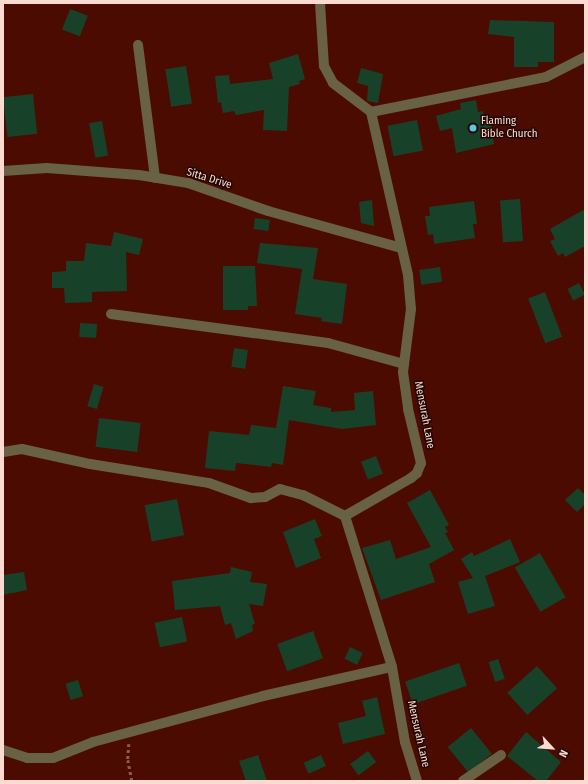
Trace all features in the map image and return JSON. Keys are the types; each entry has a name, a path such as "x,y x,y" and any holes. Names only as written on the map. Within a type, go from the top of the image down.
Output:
{"street":[{"path":"320,3 324,66 333,83 371,112 546,77 585,57"},
{"path":"138,45 155,178"},
{"name":"Mensurah Lane","path":"371,112 408,275 411,309 404,364 408,409 421,462 419,468 411,478 345,516 392,667 406,742 417,781"},
{"name":"Sitta Drive","path":"3,172 46,168 155,178 188,183 268,211 401,248"},
{"path":"111,314 328,343 404,364"},
{"path":"3,452 22,449 90,464 209,483 251,498 265,497 280,489 303,495 345,516"},
{"path":"3,750 27,758 53,758 93,742 263,696 392,667"},
{"path":"463,781 501,755"}],"path":[{"path":"130,732 128,760 132,781"}],"building":[{"path":"70,9 88,16 80,36 62,30"},
{"path":"490,20 554,22 554,62 538,62 538,67 514,67 514,37 488,34"},
{"path":"298,54 305,79 299,81 300,84 289,87 287,131 263,130 264,110 236,115 234,111 223,113 221,102 218,103 215,76 229,75 230,84 273,79 269,63"},
{"path":"186,66 192,104 171,107 165,69"},
{"path":"361,68 383,74 378,103 367,101 368,86 357,83"},
{"path":"33,94 37,134 7,137 3,97"},
{"name":"Flaming Bible Church","path":"476,100 478,112 483,111 484,117 490,116 494,144 456,153 452,128 440,131 436,116 461,109 460,103"},
{"path":"417,120 423,150 393,156 388,126"},
{"path":"102,121 108,155 95,158 89,123"},
{"path":"520,199 523,241 503,242 500,200"},
{"path":"372,200 374,226 361,223 359,202"},
{"path":"474,201 477,224 473,224 475,238 434,244 433,234 428,235 425,216 430,216 429,207"},
{"path":"585,209 585,246 565,257 563,253 558,256 550,241 555,239 550,229"},
{"path":"255,218 270,220 268,231 253,229"},
{"path":"114,232 143,239 139,255 126,252 127,291 92,292 92,302 65,303 64,288 52,288 52,272 66,271 66,261 84,261 86,243 111,246"},
{"path":"260,243 318,248 313,279 347,284 342,324 321,321 322,318 295,314 302,269 257,263"},
{"path":"223,266 255,266 257,306 248,306 248,310 223,310"},
{"path":"440,267 442,282 421,285 419,270"},
{"path":"579,283 585,295 573,300 567,289"},
{"path":"545,292 562,337 545,343 528,298"},
{"path":"80,323 97,324 96,338 79,337"},
{"path":"234,348 248,350 245,369 231,367"},
{"path":"94,384 104,387 97,409 87,406"},
{"path":"283,386 316,391 313,405 331,408 331,412 355,410 354,393 373,391 376,425 342,429 289,420 283,465 272,463 271,467 236,463 235,471 205,468 209,431 249,435 251,425 276,428"},
{"path":"99,418 141,423 137,452 95,447"},
{"path":"376,456 383,474 368,479 361,462"},
{"path":"578,488 585,495 585,504 577,512 565,500"},
{"path":"430,490 449,525 445,527 448,532 445,533 454,550 429,564 435,582 381,600 362,548 390,540 396,559 431,547 407,503"},
{"path":"177,499 184,535 152,542 145,505"},
{"path":"315,519 322,536 314,539 321,558 296,568 283,532"},
{"path":"510,539 520,562 485,576 495,606 468,614 458,582 473,578 461,559 472,552 474,556"},
{"path":"540,553 566,597 540,612 515,568"},
{"path":"231,567 252,572 250,582 267,584 263,606 249,604 255,624 252,625 253,631 236,639 231,623 225,625 220,606 175,610 172,581 230,573"},
{"path":"24,572 27,590 3,595 3,575"},
{"path":"182,617 187,641 160,647 155,623"},
{"path":"313,631 323,658 287,671 277,644"},
{"path":"350,647 363,653 357,665 345,659"},
{"path":"498,659 505,679 495,682 489,662"},
{"path":"459,663 467,686 413,704 405,682"},
{"path":"537,666 557,688 527,715 507,693"},
{"path":"78,680 83,696 71,700 66,684"},
{"path":"377,697 385,734 343,744 338,723 366,716 362,701"},
{"path":"471,728 492,754 468,773 448,747"},
{"path":"526,732 561,762 546,781 538,781 507,756"},
{"path":"368,751 376,762 358,775 350,764"},
{"path":"258,755 267,781 246,781 239,761"},
{"path":"321,755 326,766 309,774 304,763"}],"place":[{"name":"Flaming Bible Church","path":"473,128"}]}
